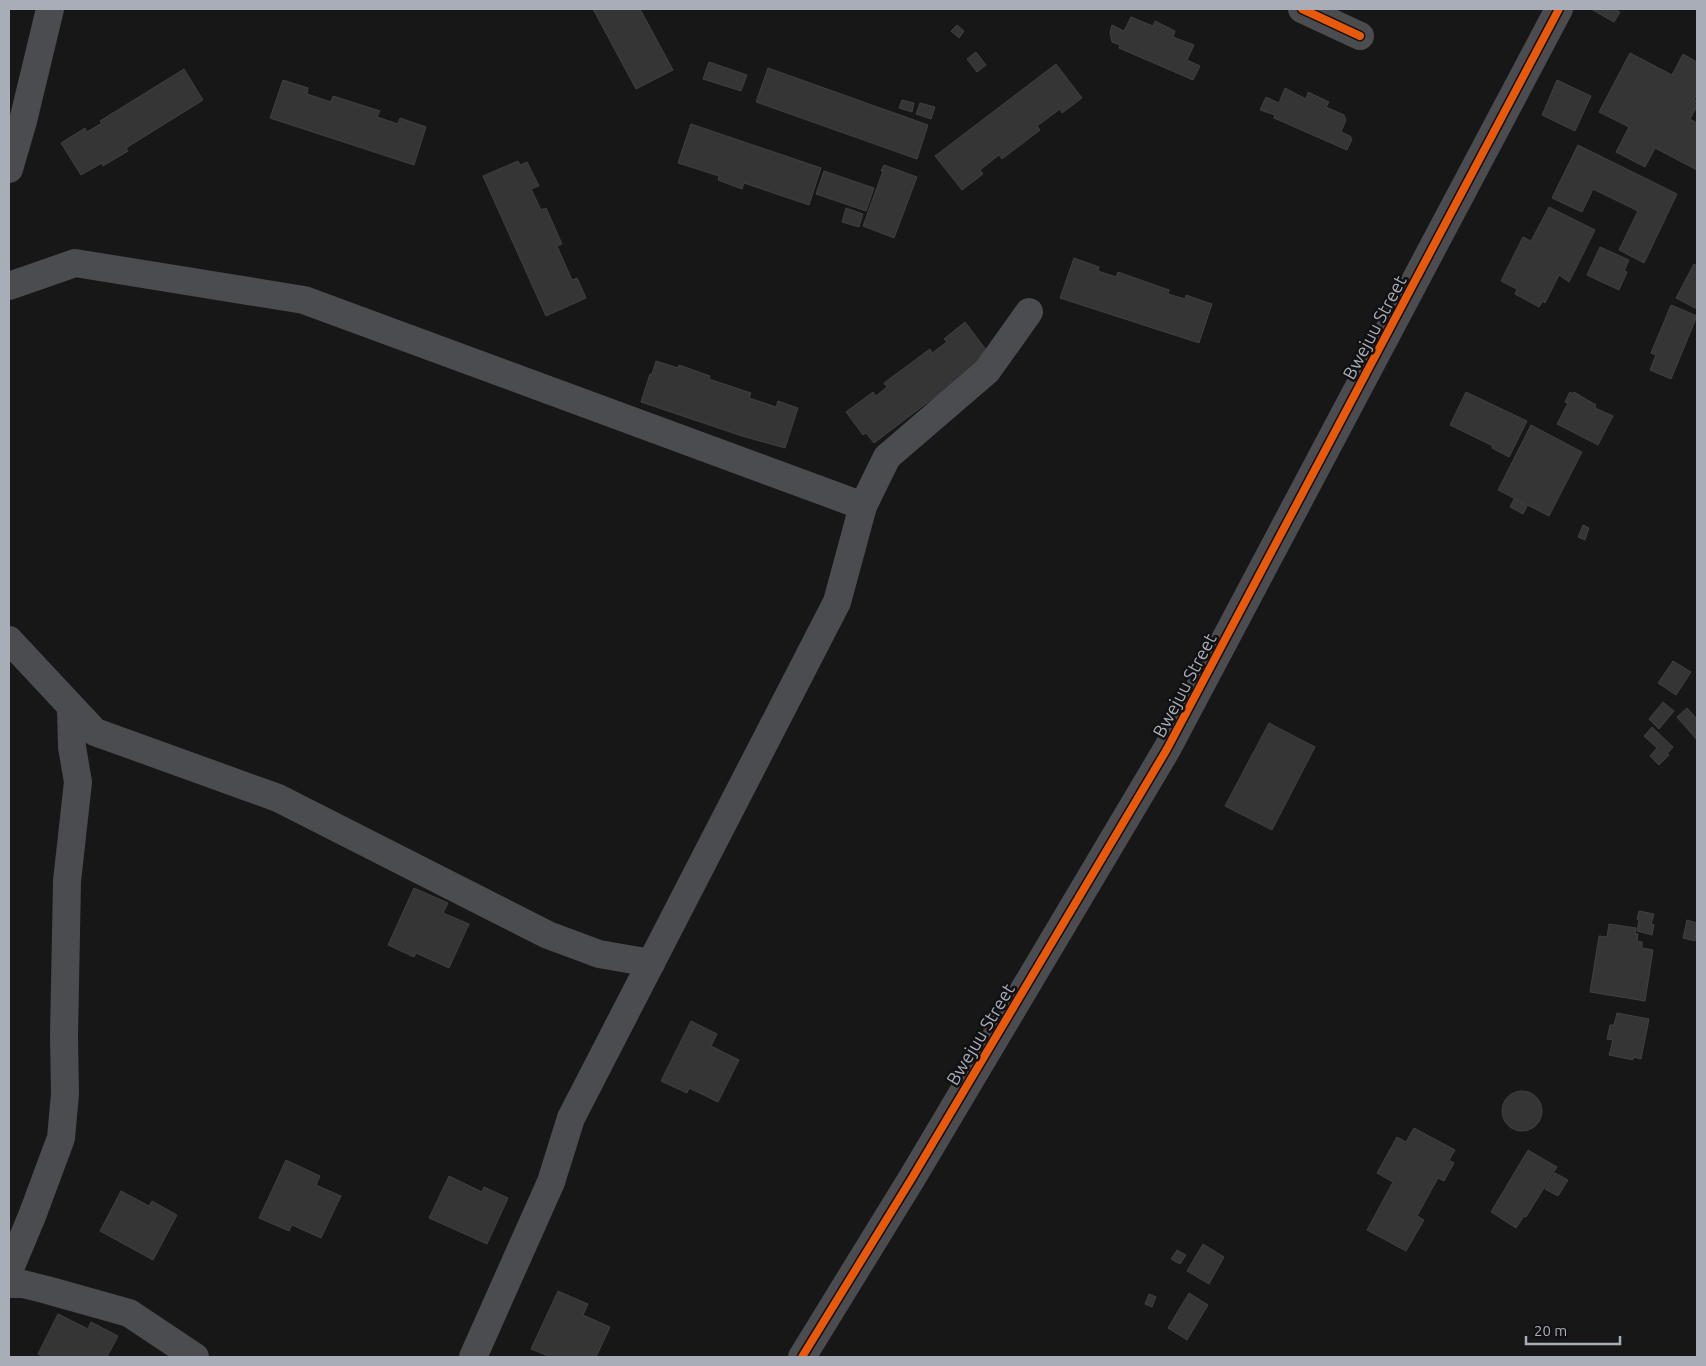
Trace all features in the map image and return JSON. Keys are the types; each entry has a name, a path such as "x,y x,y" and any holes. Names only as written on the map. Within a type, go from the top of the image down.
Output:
{"street":[{"path":"9,169 23,122 50,9"},
{"path":"1302,9 1360,36"},
{"name":"Bwejuu Street","path":"802,1357 912,1178 1167,749 1560,9"},
{"path":"9,286 75,263 304,300 862,506"},
{"path":"474,1357 551,1182 570,1118 837,602 862,506 887,457 987,371 1029,312"},
{"path":"9,640 95,732 278,798 548,935 599,954 651,963"},
{"path":"9,1271 61,1138 65,1094 64,1036 67,881 78,782 72,746 71,708"},
{"path":"9,1284 24,1284 129,1313 195,1357"}],"building":[{"path":"593,9 640,9 673,70 636,89"},
{"path":"1591,9 1614,9 1620,12 1614,22"},
{"path":"1131,17 1153,26 1155,21 1175,31 1173,37 1194,45 1187,60 1200,66 1193,80 1119,48 1120,45 1112,42 1110,33 1112,25 1124,31"},
{"path":"957,25 964,31 959,38 951,31"},
{"path":"976,52 986,65 977,72 967,59"},
{"path":"1630,53 1672,75 1683,54 1697,62 1697,95 1694,99 1697,101 1697,106 1690,119 1697,123 1697,170 1655,148 1645,167 1616,152 1629,127 1599,112"},
{"path":"709,62 747,75 741,91 703,79"},
{"path":"1056,64 1082,98 1062,113 1060,109 1037,126 1040,130 1002,159 999,155 980,170 983,174 962,190 935,156"},
{"path":"768,68 928,125 917,159 756,102"},
{"path":"184,69 203,100 126,148 128,151 103,166 102,163 81,175 61,143 85,128 87,132 102,123 100,121"},
{"path":"283,80 308,88 307,94 331,102 333,96 380,111 377,117 398,124 400,118 426,127 414,165 270,118"},
{"path":"1557,80 1591,96 1575,131 1542,115"},
{"path":"1285,88 1306,99 1308,92 1329,102 1326,107 1344,115 1346,120 1341,132 1352,139 1347,150 1274,118 1275,115 1260,110 1266,97 1279,103"},
{"path":"902,100 914,103 912,112 899,108"},
{"path":"920,103 935,107 931,119 916,114"},
{"path":"691,124 821,168 809,205 744,183 742,189 718,180 719,176 678,163"},
{"path":"1578,145 1677,194 1644,263 1619,250 1638,211 1593,189 1582,212 1552,198"},
{"path":"518,161 520,165 527,162 539,186 531,189 541,210 546,208 562,244 557,246 572,280 577,278 586,298 546,316 483,176"},
{"path":"884,165 917,177 894,238 863,226"},
{"path":"824,171 874,188 866,211 816,194"},
{"path":"1549,207 1595,230 1569,282 1559,275 1545,303 1543,301 1539,307 1515,294 1517,289 1501,281 1523,237 1531,241"},
{"path":"846,208 863,214 859,227 842,222"},
{"path":"1600,247 1629,260 1624,271 1627,272 1619,290 1587,275"},
{"path":"1074,258 1099,267 1098,271 1116,277 1118,272 1169,290 1168,294 1185,299 1186,295 1212,304 1199,343 1060,298"},
{"path":"1694,264 1697,266 1697,309 1676,298"},
{"path":"1671,305 1697,316 1671,379 1650,370 1656,355 1651,353"},
{"path":"965,322 990,355 874,443 866,433 863,435 846,412 873,392 876,396 887,387 884,383 930,349 932,353 947,342 944,339"},
{"path":"656,361 678,368 679,365 710,376 709,379 751,393 749,398 776,407 778,401 798,408 785,448 742,436 641,402"},
{"path":"1466,392 1527,421 1509,457 1492,448 1493,446 1450,425"},
{"path":"1570,392 1573,394 1574,392 1596,405 1595,408 1613,416 1598,445 1557,424 1568,403 1565,402"},
{"path":"1531,425 1582,452 1549,516 1498,490"},
{"path":"1514,499 1527,506 1523,514 1510,507"},
{"path":"1583,525 1589,528 1585,540 1578,537"},
{"path":"1673,661 1691,672 1676,695 1658,683"},
{"path":"1663,702 1674,711 1659,729 1649,719"},
{"path":"1687,708 1697,719 1697,740 1677,717"},
{"path":"1269,723 1315,747 1272,830 1225,806"},
{"path":"1652,727 1673,747 1667,754 1669,755 1659,765 1650,756 1657,748 1644,736"},
{"path":"414,888 448,903 443,913 469,924 449,968 416,953 414,957 388,945"},
{"path":"1639,911 1654,914 1651,924 1654,925 1652,935 1637,931"},
{"path":"1687,920 1697,923 1695,941 1683,938"},
{"path":"1609,924 1636,928 1635,934 1638,934 1637,941 1642,942 1642,948 1653,950 1645,1001 1590,992 1599,936 1607,937"},
{"path":"1617,1013 1649,1019 1641,1059 1633,1057 1633,1060 1609,1055 1613,1040 1607,1039 1610,1025 1614,1025"},
{"path":"691,1021 717,1034 711,1046 739,1060 718,1102 689,1088 687,1093 661,1081"},
{"path":"1522,1091 1536,1097 1542,1111 1536,1125 1522,1131 1508,1125 1502,1111 1508,1097"},
{"path":"1414,1128 1455,1150 1449,1160 1454,1163 1444,1181 1438,1178 1417,1216 1424,1220 1406,1251 1367,1230 1393,1182 1377,1173 1397,1137 1406,1142"},
{"path":"1528,1150 1557,1167 1526,1217 1524,1216 1516,1228 1491,1212"},
{"path":"286,1160 320,1176 316,1185 341,1196 321,1238 292,1225 289,1231 259,1218"},
{"path":"1555,1173 1568,1180 1558,1196 1545,1189"},
{"path":"449,1176 482,1192 484,1187 508,1198 487,1244 429,1218"},
{"path":"121,1191 149,1206 152,1201 177,1215 153,1260 100,1231"},
{"path":"1203,1244 1224,1257 1209,1284 1187,1271"},
{"path":"1177,1250 1186,1255 1180,1264 1171,1259"},
{"path":"558,1291 588,1304 583,1315 610,1327 596,1357 551,1357 531,1349"},
{"path":"1189,1293 1208,1305 1187,1340 1168,1328"},
{"path":"1149,1294 1156,1297 1152,1307 1145,1304"},
{"path":"58,1314 88,1329 91,1322 118,1336 107,1357 44,1357 38,1354"}],"cycle path":[{"path":"1302,9 1360,36"},
{"path":"802,1357 912,1178 1167,749 1559,9"}]}
